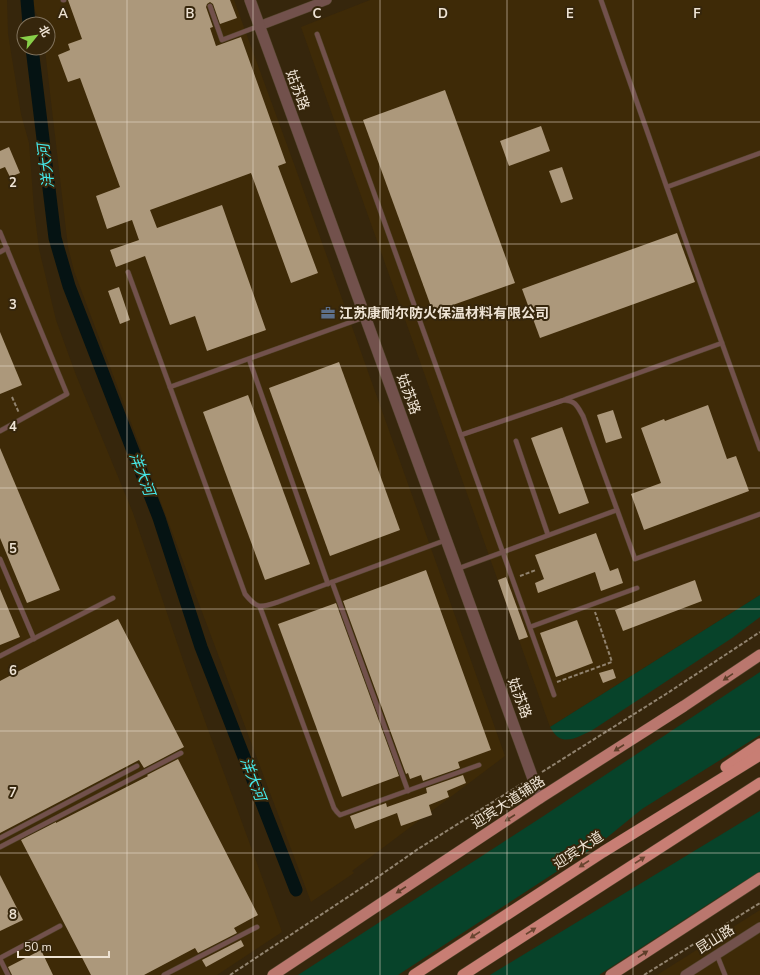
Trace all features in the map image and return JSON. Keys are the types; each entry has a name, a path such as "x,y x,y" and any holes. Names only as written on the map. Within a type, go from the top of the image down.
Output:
{"highway":[{"path":"603,852 760,744"},
{"name":"迎宾大道","path":"414,975 603,852 760,754"},
{"path":"463,975 760,783"}],"main road":[{"name":"迎宾大道辅路","path":"273,975 540,798 684,706 760,655"},
{"path":"610,975 760,878"}],"street":[{"name":"姑苏路","path":"250,0 540,798"},
{"path":"259,26 327,0"},
{"name":"昆山路","path":"685,975 760,927"}],"lane":[{"path":"601,0 760,449"},
{"path":"210,6 222,40 259,26"},
{"path":"317,34 554,695"},
{"path":"667,187 760,153"},
{"path":"0,232 67,394 0,431"},
{"path":"0,252 7,248"},
{"path":"128,272 245,594 251,601 260,607 336,812 340,815 345,814 479,766"},
{"path":"170,387 365,317"},
{"path":"461,435 564,400 722,343"},
{"path":"249,359 408,792"},
{"path":"564,400 571,401 577,406 583,416 635,559 760,514"},
{"path":"516,441 548,535"},
{"path":"457,569 617,510"},
{"path":"260,607 271,605 446,540"},
{"path":"0,559 34,639"},
{"path":"530,627 637,588"},
{"path":"0,656 113,598"},
{"path":"0,847 181,754"},
{"path":"0,838 137,766"},
{"path":"8,975 0,958 60,926"},
{"path":"164,975 256,927"},
{"path":"717,955 725,975"}],"path":[{"path":"12,397 22,419"},
{"path":"512,579 536,570"},
{"path":"550,684 612,662 592,604"},
{"path":"230,975 372,882 418,849 666,694 760,632"},
{"path":"644,975 760,903"}],"shaded area":[{"path":"0,0 7,0 8,34 21,114 29,143 34,209 39,249 56,320 76,375 133,513 187,672 282,932 217,975 0,975"},
{"path":"33,0 234,0 505,756 352,871 354,873 311,902 74,271 68,247 46,56 56,56 56,16 38,16"},
{"path":"370,0 760,0 760,595 550,727 301,27"},
{"path":"760,910 760,975 657,975"}],"green space":[{"path":"760,595 760,617 732,638 591,731 566,740 557,736 550,727"},
{"path":"760,672 760,735 642,809 599,844 398,975 298,975 542,817"},
{"path":"760,811 760,872 599,975 490,975"}],"building":[{"path":"68,0 230,0 237,18 220,24 213,4 210,2 207,4 206,7 213,27 210,28 216,46 241,37 286,163 278,166 318,273 291,283 251,173 150,210 157,228 222,205 266,330 207,351 195,316 170,325 145,256 116,267 110,250 139,240 132,220 107,229 96,196 120,187 80,78 68,82 58,55 70,50 68,44 82,39"},
{"path":"445,90 515,283 433,312 363,120"},
{"path":"541,126 550,151 509,166 500,141"},
{"path":"9,147 20,173 10,177 5,167 0,169 0,151"},
{"path":"562,167 573,199 561,203 549,171"},
{"path":"677,233 695,282 540,338 522,289"},
{"path":"119,287 130,320 120,324 108,291"},
{"path":"0,332 22,385 0,394"},
{"path":"339,362 400,530 330,556 269,388"},
{"path":"248,395 310,564 265,580 203,412"},
{"path":"708,405 727,459 736,456 749,491 644,530 631,494 661,483 641,428"},
{"path":"613,410 622,438 606,443 597,415"},
{"path":"562,427 589,503 559,514 531,438"},
{"path":"0,448 60,590 27,603 0,538"},
{"path":"596,533 610,571 618,568 623,583 601,591 595,572 538,593 535,583 544,579 535,555"},
{"path":"426,570 491,750 458,762 460,768 423,781 421,775 410,779 408,773 406,774 343,601"},
{"path":"506,577 528,637 519,640 498,580"},
{"path":"695,580 702,601 623,631 615,610"},
{"path":"0,589 20,637 0,645"},
{"path":"336,603 399,776 342,797 278,624"},
{"path":"118,619 184,747 144,768 139,760 0,833 0,681"},
{"path":"577,620 593,663 556,677 540,633"},
{"path":"613,669 616,678 603,683 599,673"},
{"path":"178,759 258,915 234,928 237,933 198,953 195,948 144,975 91,975 21,840 148,776 147,775"},
{"path":"463,775 466,783 447,791 449,797 429,805 432,815 401,826 397,813 355,829 350,816 386,803 387,807 427,793 426,788"},
{"path":"0,875 23,920 0,931"},
{"path":"241,940 244,946 206,967 202,960"},
{"path":"41,950 53,975 12,975 8,967"}],"waterway":[{"name":"洋大河","path":"27,0 28,16"},
{"name":"洋大河","path":"33,56 55,238 69,286 159,518 201,647 296,890"}],"place":[{"name":"江苏康耐尔防火保温材料有限公司","path":"328,313"}]}
